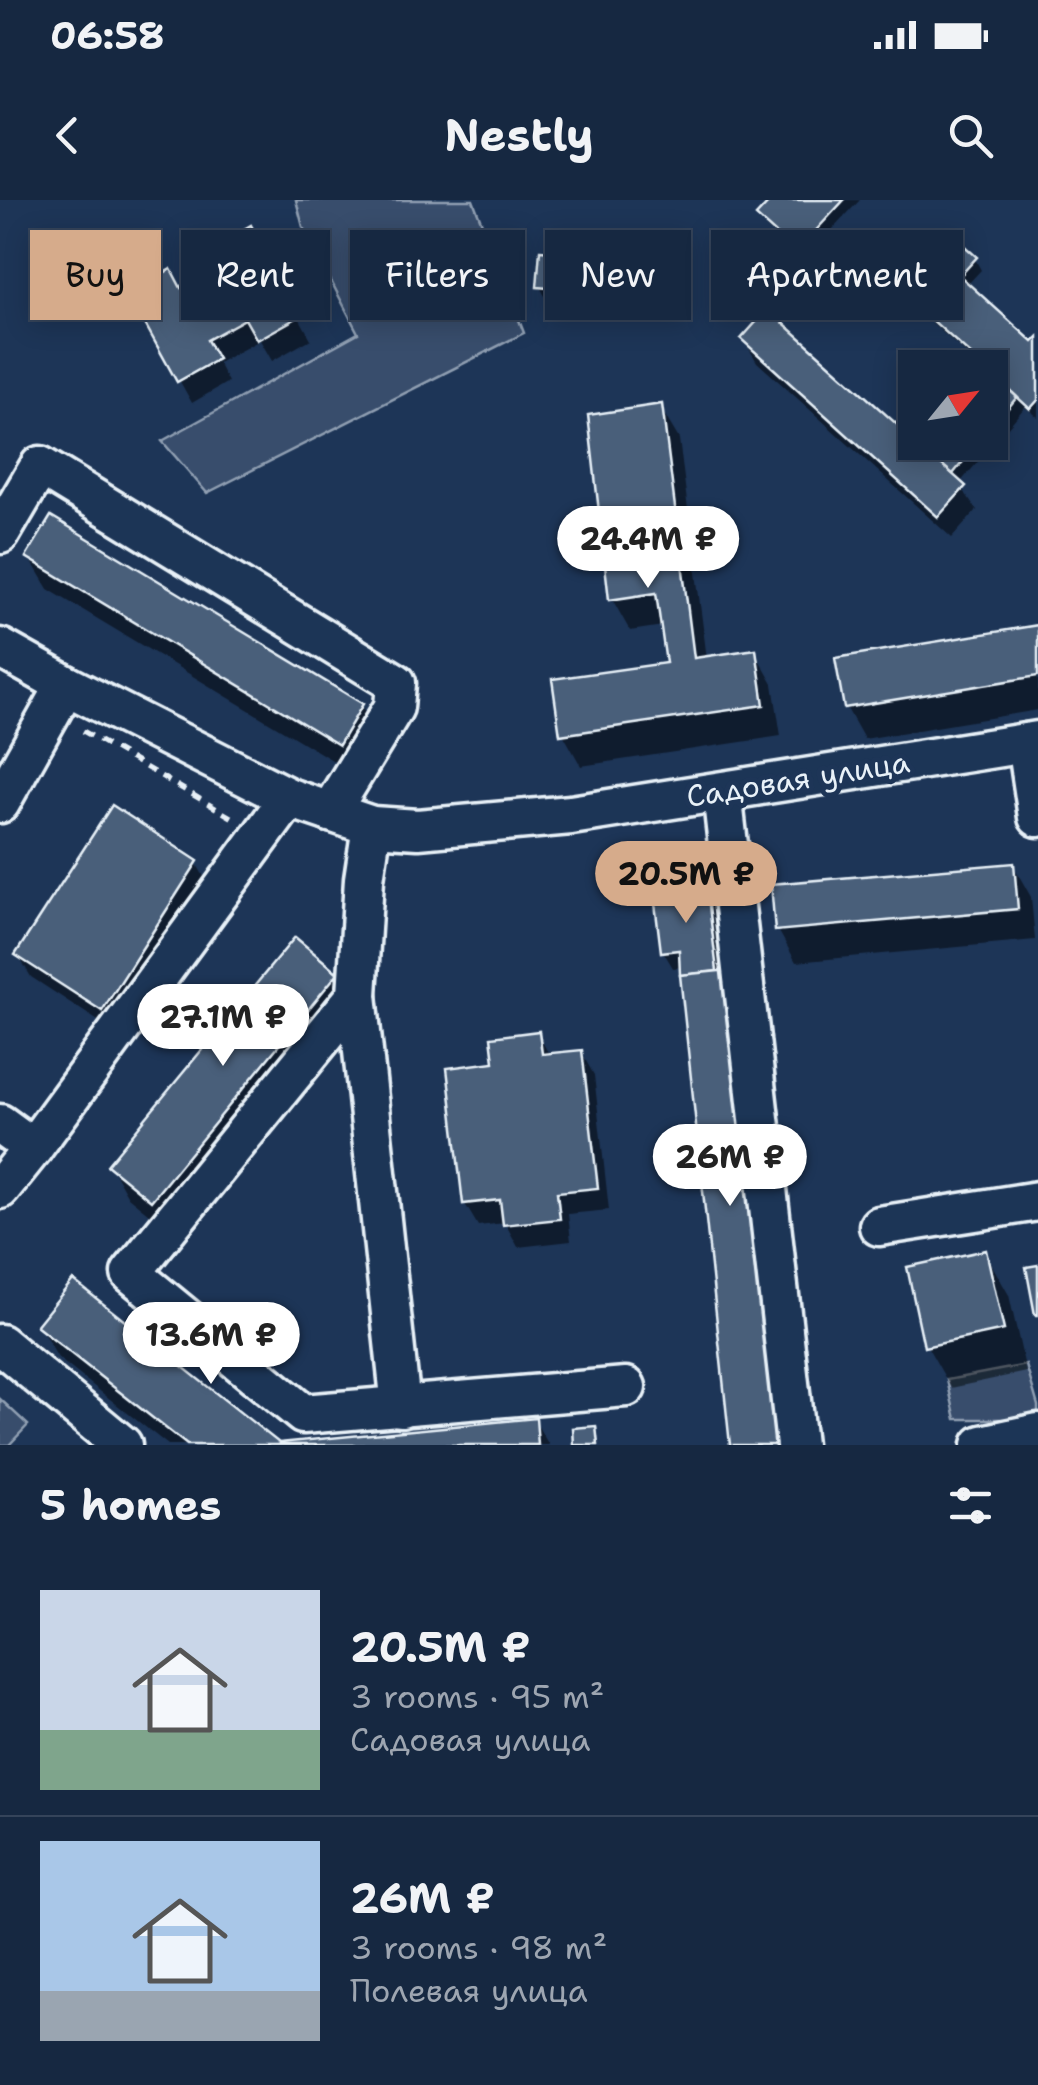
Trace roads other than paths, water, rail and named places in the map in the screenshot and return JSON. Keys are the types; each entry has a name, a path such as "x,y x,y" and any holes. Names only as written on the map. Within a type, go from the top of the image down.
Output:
{"street":[{"path":"0,534 40,466 396,683 394,707 330,812"},
{"name":"Садовая улица","path":"0,648 58,698 290,798 372,826 418,829 536,818 1032,742"},
{"path":"0,803 58,698"},
{"path":"1032,742 1038,817"},
{"path":"722,792 796,1445"},
{"path":"0,1190 290,798"},
{"path":"372,826 364,879 357,994 401,1407"},
{"path":"357,994 131,1273 303,1414 626,1387"},
{"path":"0,1124 33,1148"},
{"path":"879,1226 1038,1201"},
{"path":"0,1344 122,1445"},
{"path":"982,1445 1038,1433"}]}
